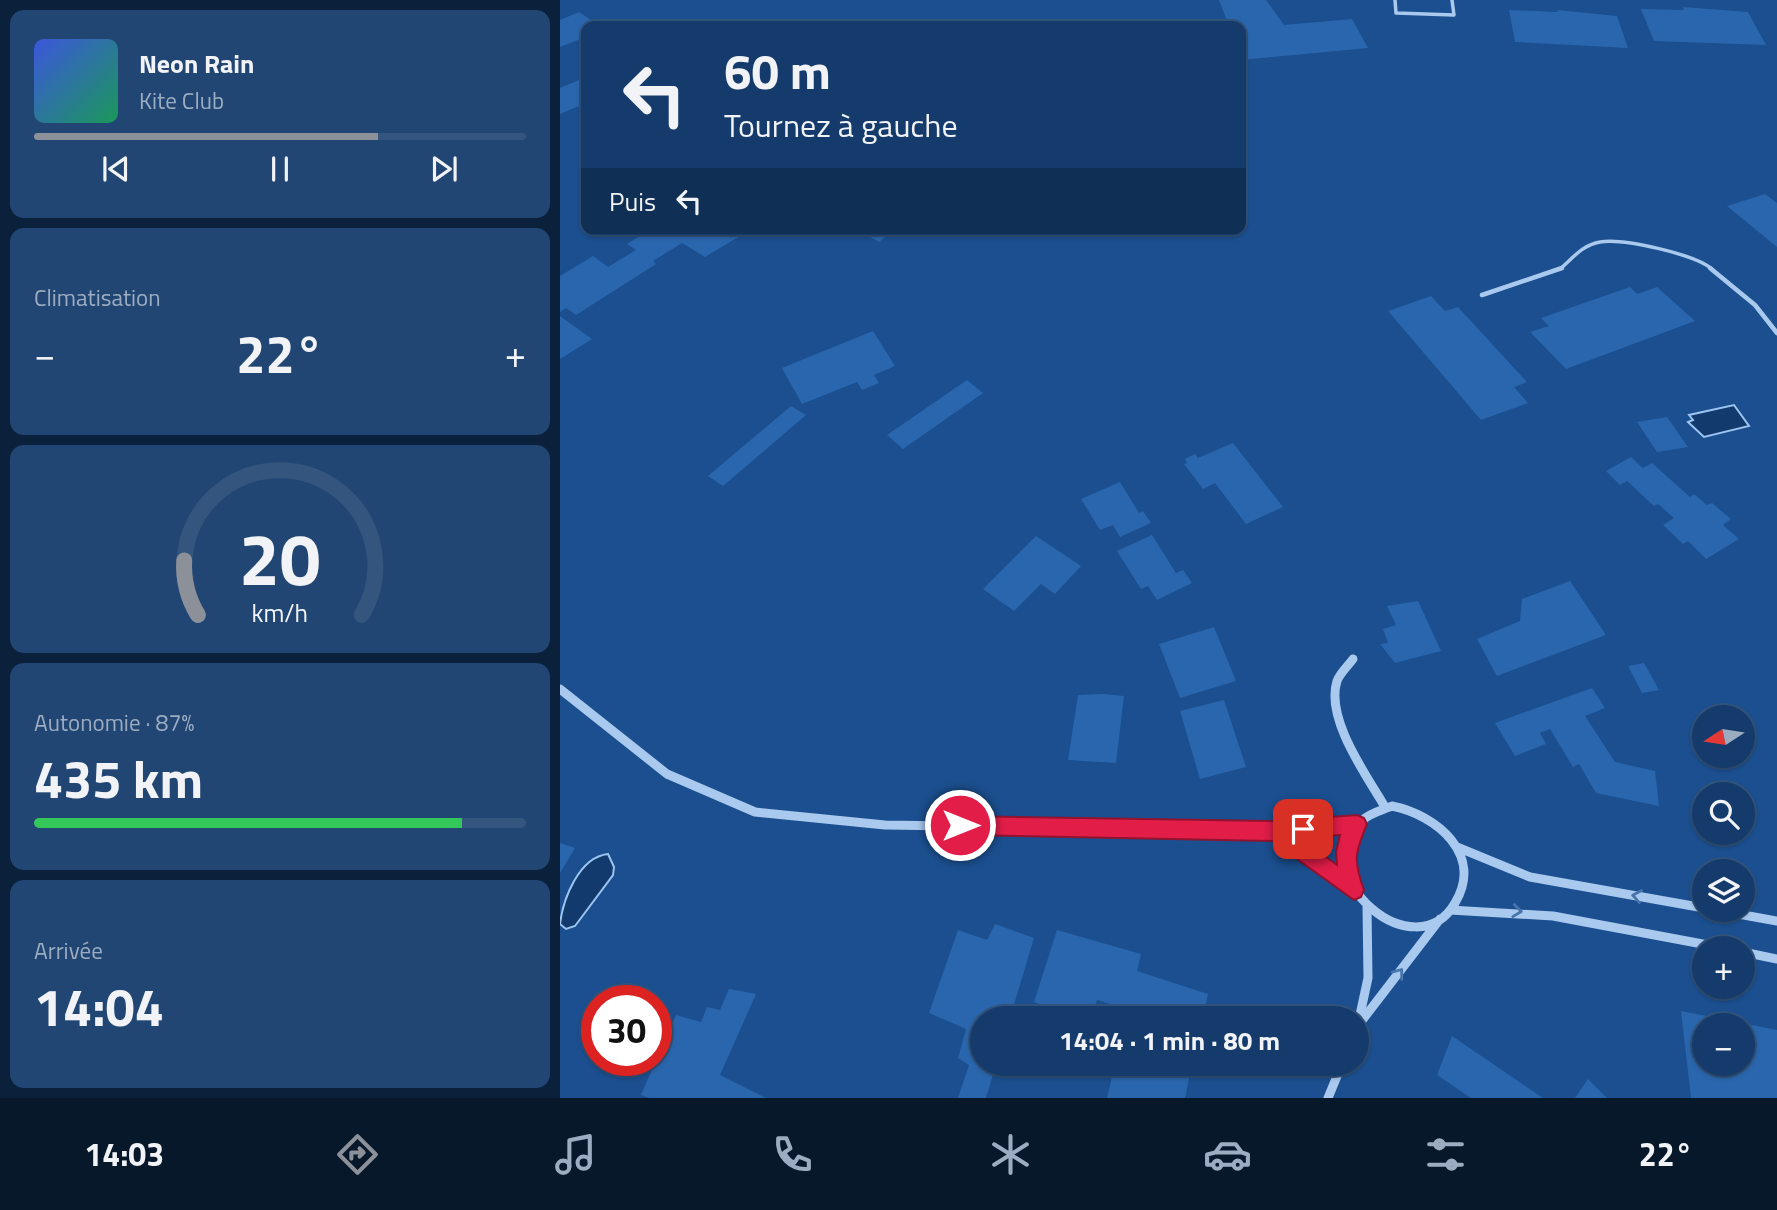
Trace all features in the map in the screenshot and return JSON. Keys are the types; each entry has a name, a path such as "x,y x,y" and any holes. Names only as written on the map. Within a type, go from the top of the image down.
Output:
{"street":[{"path":"1353,659 1338,679 1334,700 1338,720 1385,807"},
{"path":"560,689 579,708 667,774 755,812 886,825 1275,831 1357,824"},
{"path":"1354,890 1347,871 1346,852 1350,834 1357,824 1374,810 1385,807 1411,808 1429,816 1445,829 1457,847 1463,866 1462,886 1449,910 1369,1013"},
{"path":"1275,831 1354,890 1367,906 1384,919 1403,925 1423,925 1441,918"},
{"path":"1457,847 1530,877 1692,906"},
{"path":"1362,1006 1367,978 1367,906"},
{"path":"1449,910 1494,908 1533,912 1692,942"},
{"path":"1755,917 1777,921"},
{"path":"1755,954 1777,959"},
{"path":"1328,1098 1337,1076"}],"lane":[{"path":"1395,0 1396,13 1454,15 1452,0"},
{"path":"1482,295 1561,269 1582,248 1602,241 1682,253 1703,262 1755,305 1777,333"}],"water":[{"path":"1734,405 1749,426 1704,437 1688,422 1693,420 1689,415"},
{"path":"608,854 614,867 613,875 575,926 566,929 560,924 574,881 589,863"}],"building":[{"path":"1219,0 1266,0 1284,25 1352,19 1368,48 1246,60 1246,21 1227,21"},
{"path":"1683,7 1748,12 1766,45 1654,41 1641,9 1684,10"},
{"path":"1509,10 1558,12 1557,10 1617,16 1628,48 1515,42"},
{"path":"579,12 592,21 581,21 581,39 560,47 560,20"},
{"path":"581,79 581,105 560,114 560,88"},
{"path":"1765,194 1777,203 1777,247 1727,206"},
{"path":"641,235 740,236 705,257 682,243 653,261 656,264 576,315 566,308 560,312 560,276 593,256 608,267 636,250 627,244"},
{"path":"867,235 888,235 879,242"},
{"path":"1630,287 1637,294 1657,287 1695,321 1566,369 1530,332 1549,326 1541,318"},
{"path":"1431,296 1445,311 1458,307 1527,382 1514,387 1528,403 1481,420 1388,311"},
{"path":"560,316 592,339 560,359"},
{"path":"873,331 895,366 874,375 879,383 862,390 857,382 802,404 782,368"},
{"path":"967,380 983,393 903,449 887,435"},
{"path":"791,406 806,415 723,486 708,476"},
{"path":"1667,417 1688,447 1657,452 1637,422"},
{"path":"1233,443 1283,507 1246,524 1215,483 1203,489 1184,464 1187,463 1185,459 1195,454 1198,458"},
{"path":"1631,457 1643,468 1652,463 1690,497 1694,494 1707,505 1712,503 1731,519 1723,525 1739,539 1706,559 1688,541 1683,544 1663,525 1674,518 1658,504 1654,506 1627,481 1620,485 1606,471"},
{"path":"1120,482 1139,513 1143,511 1151,523 1120,537 1113,525 1100,530 1081,499"},
{"path":"1152,535 1176,573 1183,570 1192,583 1157,600 1148,586 1141,589 1117,551"},
{"path":"1036,536 1081,566 1055,594 1041,584 1014,611 983,589"},
{"path":"1570,581 1606,635 1497,676 1477,639 1520,621 1522,599"},
{"path":"1418,601 1441,651 1395,663 1380,644 1388,643 1383,629 1396,625 1387,606"},
{"path":"1214,627 1236,681 1180,698 1159,644"},
{"path":"1644,663 1659,690 1642,693 1628,666"},
{"path":"1592,688 1605,708 1585,716 1615,762 1655,771 1659,806 1596,793 1579,764 1573,767 1550,729 1540,733 1546,744 1515,756 1495,723"},
{"path":"1078,695 1124,696 1116,763 1068,760"},
{"path":"1224,700 1246,767 1200,779 1180,711"},
{"path":"560,843 575,848 560,873"},
{"path":"995,924 1034,938 1014,1006 970,1006 970,1076 992,1076 986,1098 958,1098 969,1065 958,1058 966,1029 929,1013 958,930 987,940"},
{"path":"1057,930 1141,954 1137,971 1208,994 1206,1006 1117,1006 1097,1000 1095,1006 1044,1006 1034,1002"},
{"path":"729,989 756,994 720,1075 766,1098 649,1098 641,1095 649,1076 672,1076 672,1024 676,1015 701,1022 707,1007 720,1010"},
{"path":"1681,1011 1692,1013 1692,1076 1755,1076 1755,1026 1777,1030 1777,1098 1691,1098"},
{"path":"1452,1036 1543,1098 1471,1098 1437,1075"},
{"path":"1112,1076 1190,1076 1185,1098 1107,1098"},
{"path":"1588,1079 1607,1098 1575,1098"}],"route":[{"path":"960,825 1275,831 1354,890 1347,871 1346,852 1350,834 1357,824 1303,829"}]}
